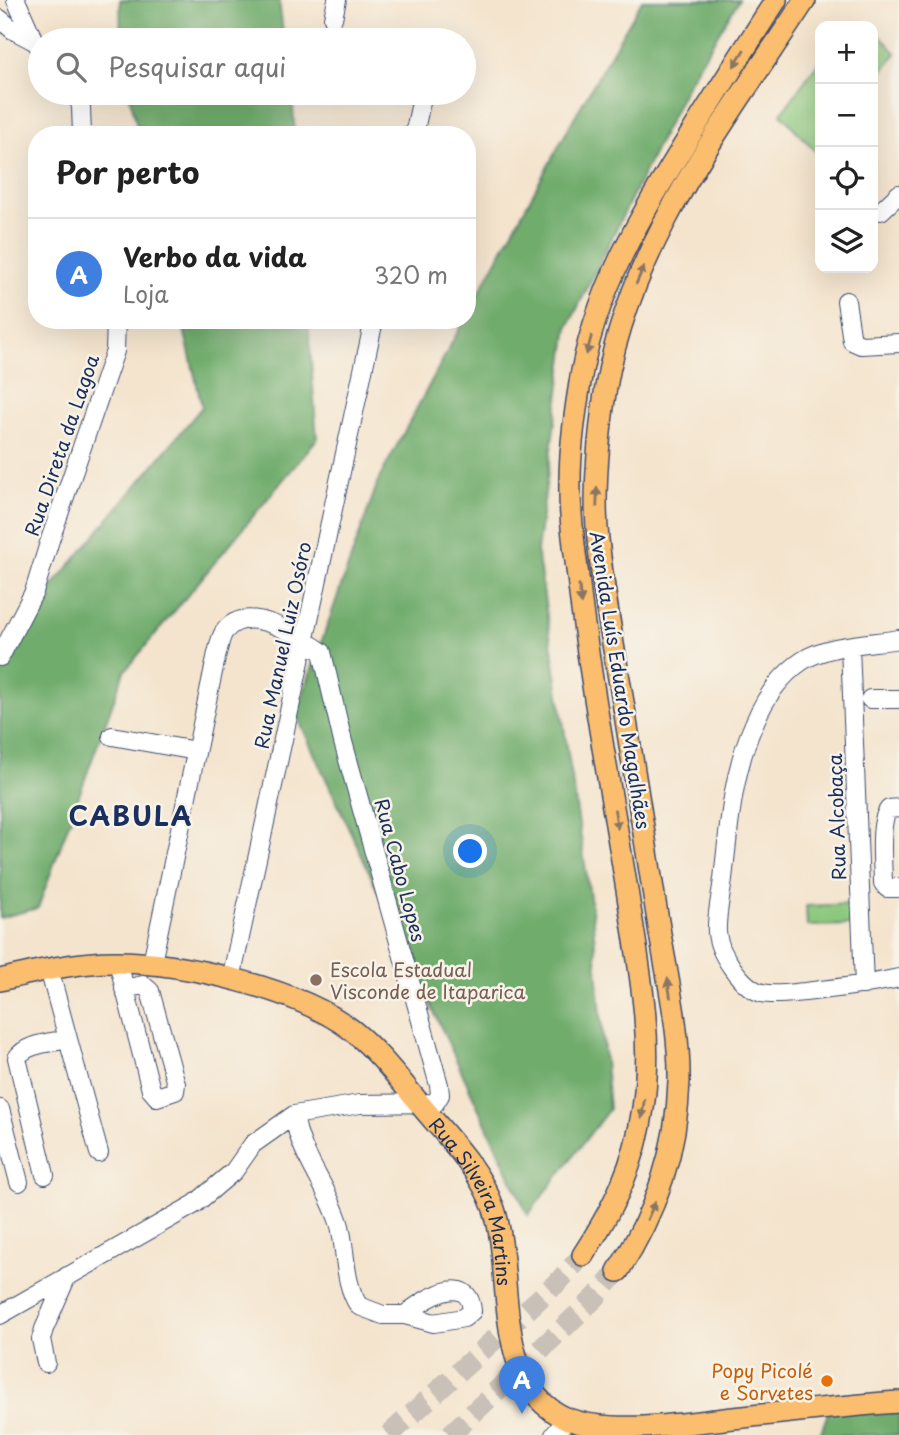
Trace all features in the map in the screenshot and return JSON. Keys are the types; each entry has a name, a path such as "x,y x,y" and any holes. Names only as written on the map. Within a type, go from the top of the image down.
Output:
{"main road":[{"name":"Avenida Luís Eduardo Magalhães","path":"583,1255 611,1210 635,1150 644,1106 648,1041 630,909 585,631 572,529 570,483 579,385 600,306 629,240 672,164 776,0"},
{"name":"Avenida Luís Eduardo Magalhães","path":"618,1271 653,1210 666,1174 673,1138 679,1078 671,1000 606,605 598,538 597,464 603,404 615,345 651,248 702,159 805,0"},
{"name":"Rua Silveira Martins","path":"0,980 49,969 118,962 181,969 231,979 279,993 328,1014 353,1031 372,1048 461,1152 485,1190 493,1207 501,1240 511,1336 516,1357 525,1378 560,1427 586,1425 641,1428 899,1402"}],"street":[{"path":"16,0 29,28"},
{"path":"333,18 337,0"},
{"path":"0,19 28,39"},
{"path":"80,105 82,126"},
{"path":"416,126 420,105"},
{"path":"881,211 899,194"},
{"path":"846,301 852,341 861,345 899,343"},
{"name":"Rua Direta da Lagoa","path":"0,657 34,593 115,351 116,329"},
{"name":"Rua Manuel Luiz Osóro","path":"231,979 372,329"},
{"path":"154,953 216,653 224,632 234,623 248,619 266,622 305,640"},
{"path":"899,639 825,651 803,660 782,679 766,701 742,754 733,797 717,933 724,956 742,980 762,993 790,993 864,985 899,978"},
{"name":"Rua Cabo Lopes","path":"305,640 322,652 343,742 439,1085 440,1095 435,1103 420,1104"},
{"name":"Rua Alcobaça","path":"850,647 864,985"},
{"path":"870,699 899,699"},
{"path":"112,736 196,751"},
{"path":"899,808 888,808 883,824 883,883 887,888 899,888"},
{"path":"118,962 124,989 152,1092 157,1097 174,1091 176,1084 150,991 143,985 124,989"},
{"path":"49,969 99,1153"},
{"path":"45,1175 16,1058 28,1048 68,1039"},
{"path":"0,1315 111,1248 195,1204 234,1171 253,1144 294,1115 360,1104 420,1104"},
{"path":"0,1109 19,1182"},
{"path":"294,1115 297,1134 339,1223 354,1299 359,1306 369,1311 383,1315 405,1315"},
{"path":"46,1363 41,1339 67,1276"}],"green space":[{"path":"120,0 279,0 282,28 121,28"},
{"path":"642,0 739,0 688,83 568,327 537,551 592,910 609,1109 528,1215 296,714 379,479 459,329 476,329 476,298"},
{"path":"878,33 896,53 878,76"},
{"path":"815,67 815,151 781,114"},
{"path":"132,105 293,105 294,126 137,126"},
{"path":"184,329 309,329 317,439 124,672 38,908 0,918 0,649 202,407"},
{"path":"853,904 854,925 807,926 806,906"},
{"path":"829,1410 899,1410 899,1435 820,1435"}],"tunnel":[{"path":"389,1435 559,1281 583,1255"},
{"path":"450,1435 596,1297 618,1271"}],"place":[{"name":"Escola Estadual Visconde de Itaparica","path":"316,980"},
{"name":"Popy Picolé e Sorvetes","path":"827,1381"},
{"name":"Verbo da vida","path":"522,1414"}],"district":[{"name":"CABULA","path":"131,815"}]}
